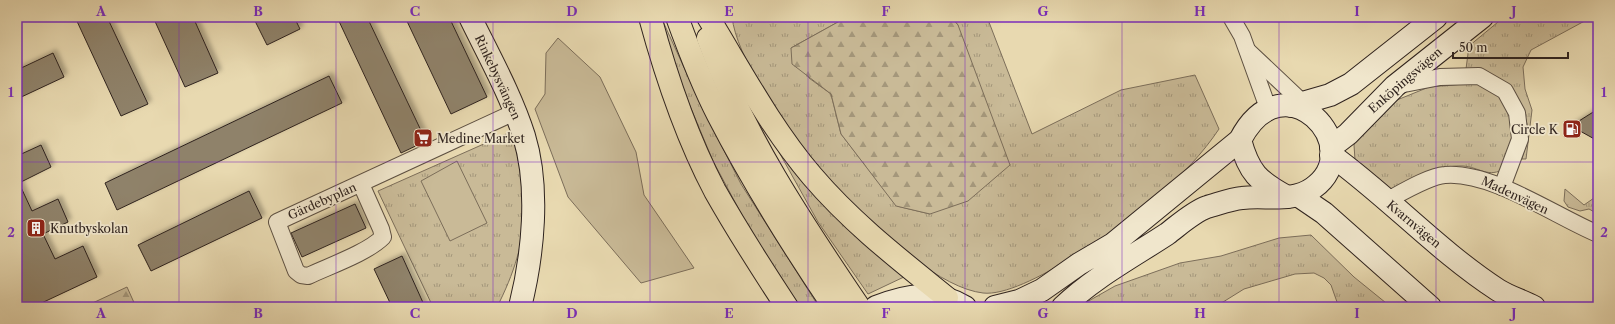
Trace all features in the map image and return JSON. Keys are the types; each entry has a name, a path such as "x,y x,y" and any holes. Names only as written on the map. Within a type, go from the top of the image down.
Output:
{"highway":[{"path":"650,17 661,58 696,152 715,190 787,307"},
{"path":"677,17 694,62 721,120 799,255 834,307"},
{"path":"700,17 736,103 761,150 816,243 859,307"},
{"path":"708,17 760,105 812,176 850,217 956,302"}],"main road":[{"name":"Rinkebysvängen","path":"470,17 515,112 530,163 534,203 531,241 521,306"},
{"path":"995,307 1019,301 1042,290 1079,264 1113,244 1240,140 1246,127 1255,117 1268,108 1297,104 1330,95 1351,84 1436,17"},
{"name":"Enköpingsvägen","path":"1331,151 1395,86 1482,17"},
{"path":"1063,307 1088,286 1206,208 1242,198 1293,197 1316,186 1324,177 1329,166 1331,151 1328,135 1322,124 1314,115 1297,104"},
{"path":"1240,140 1244,156 1256,177 1324,214 1430,307"},
{"name":"Kvarnvägen","path":"1331,151 1386,201 1445,250 1499,290 1534,307"},
{"path":"886,303 928,294 956,302"}],"street":[{"path":"1231,17 1247,50 1268,108"},
{"path":"1247,50 1297,104"},
{"path":"1395,86 1440,77 1479,76 1505,91 1517,113 1520,139 1502,187"},
{"name":"Gärdebyplan","path":"361,184 381,229 383,237 376,245 308,276 301,275 296,271 277,222 515,112"},
{"name":"Madenvägen","path":"1386,201 1411,187 1444,174 1480,178 1502,187 1598,234"}],"green space":[{"path":"661,17 702,107 741,184 819,307 800,307 750,230 713,161 667,51"},
{"path":"732,17 847,17 791,48 809,78 831,94 841,134 897,206 930,214 958,25 951,17 987,17 1032,134 1121,90 1195,75 1219,129 1199,155 1168,187 1125,222 1101,239 1049,271 1023,284 1001,291 983,293 950,282 911,257 871,222 831,181 794,136 764,92 742,51"},
{"path":"847,17 951,17 958,25 1010,165 968,201 930,214 896,206 841,134 831,94 792,64 791,48"},
{"path":"1504,17 1592,17 1531,50 1523,67 1525,89 1532,110 1526,159 1522,159 1527,139 1527,124 1523,109 1466,69 1469,46"},
{"path":"558,38 600,77 636,152 644,195 694,268 641,283 568,197 535,109 545,94 546,53"},
{"path":"1476,83 1493,90 1506,104 1514,128 1505,168 1494,172 1484,172 1469,167 1454,166 1428,173 1396,189 1389,189 1355,160 1354,145 1360,132 1392,102 1429,87"},
{"path":"765,127 906,276 868,294 818,222"},
{"path":"513,131 523,186 524,217 521,244 503,295 497,307 433,307 378,191"},
{"path":"457,161 487,223 450,241 421,181"},
{"path":"1565,189 1584,205 1594,198 1598,204 1598,214 1589,209 1580,211 1568,207 1564,201"},
{"path":"1311,235 1354,277 1391,307 1341,307 1337,302 1331,285 1324,278 1314,273 1295,274 1244,289 1215,307 1078,307 1115,286 1180,263 1221,256 1279,238"},
{"path":"127,287 136,307 84,307"}],"building":[{"path":"75,17 107,17 148,104 121,116"},
{"path":"153,17 193,17 218,73 185,87"},
{"path":"253,17 294,17 300,29 267,45"},
{"path":"337,17 367,17 426,141 401,153"},
{"path":"405,17 449,17 487,97 451,114"},
{"path":"53,53 64,77 17,99 17,70"},
{"path":"329,76 342,103 117,210 105,183"},
{"path":"1598,109 1598,141 1571,126"},
{"name":"Knutbyskolan","path":"41,145 51,167 19,183 32,211 58,199 68,222 43,234 55,259 83,246 97,277 33,307 17,307 17,156"},
{"path":"249,191 262,218 151,271 138,245"},
{"path":"355,204 366,228 302,257 291,233"},
{"path":"402,256 425,307 392,307 374,269"}],"place":[{"name":"Circle K","path":"1572,129"},
{"name":"Medine Market","path":"423,138"},
{"name":"Knutbyskolan","path":"36,228"}]}
